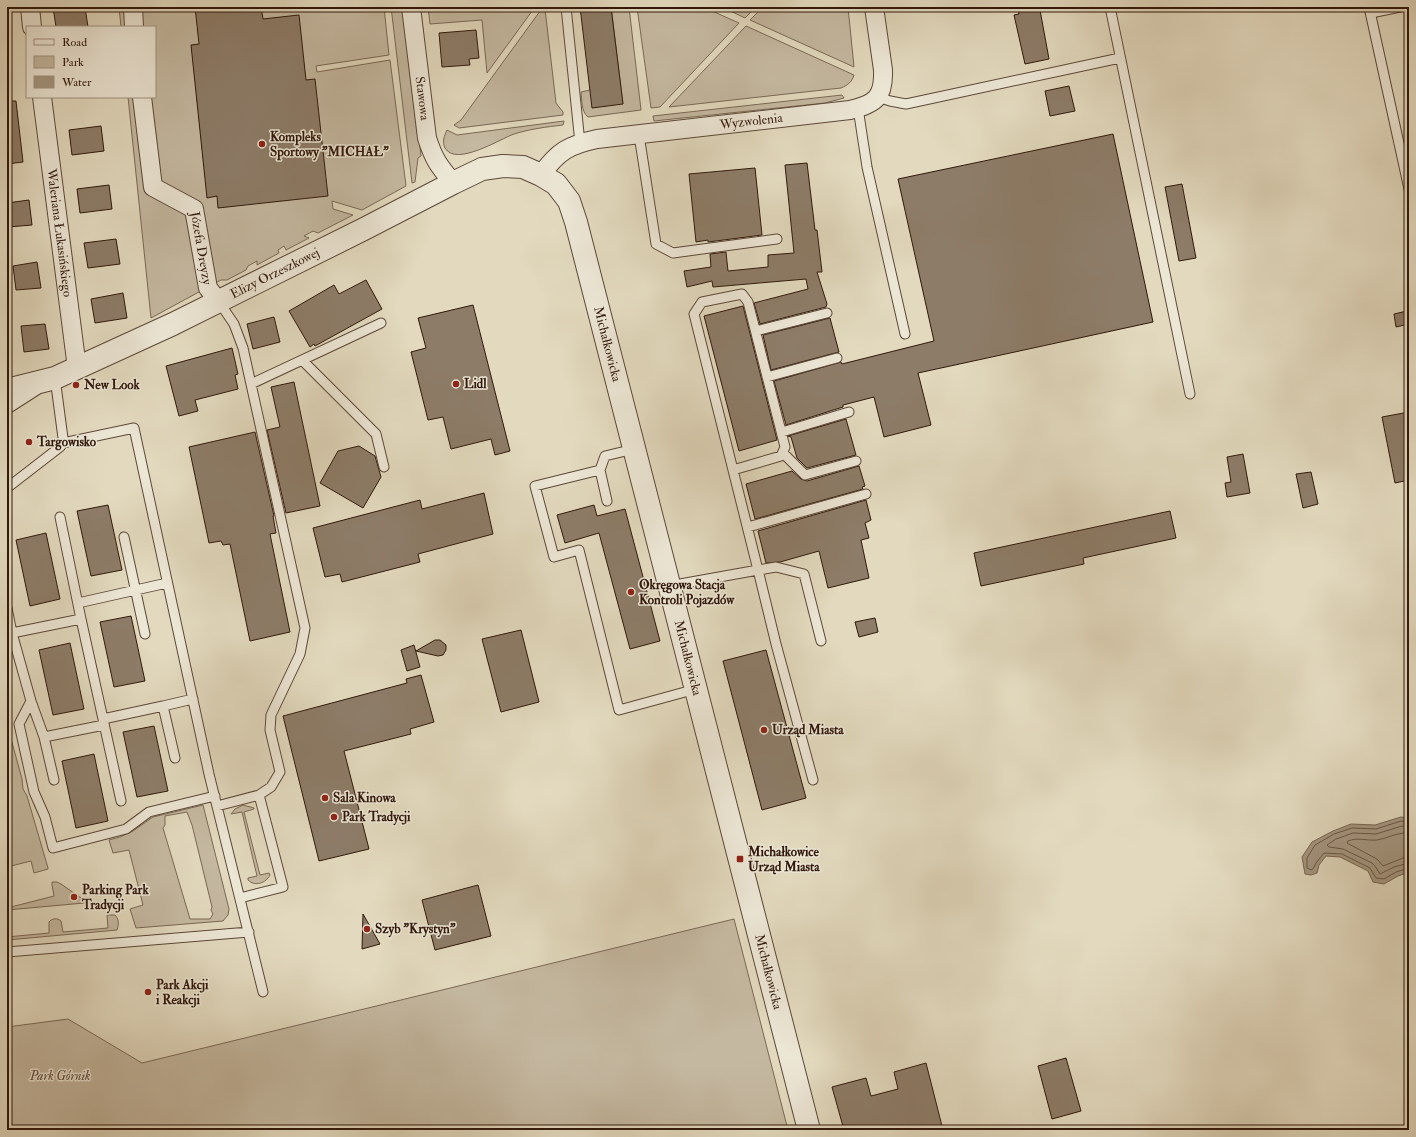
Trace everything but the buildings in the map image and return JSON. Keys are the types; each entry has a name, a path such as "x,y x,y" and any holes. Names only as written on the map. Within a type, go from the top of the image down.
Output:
{"street":[{"path":"30,7 32,26"},
{"path":"133,7 132,14 134,26"},
{"name":"Stawowa","path":"411,7 427,138 432,155 453,182"},
{"path":"874,7 883,70 883,85 878,97"},
{"name":"Wyzwolenia","path":"541,174 552,160 569,148 580,143 597,139 858,108 864,107 878,97"},
{"name":"Waleriana Łukasińskiego","path":"42,98 77,368"},
{"name":"Józefa Dreyzy","path":"142,98 153,187 194,209 208,288 219,302"},
{"name":"Elizy Orzeszkowej","path":"7,390 48,380 77,368 219,302 364,229 453,182 482,170 503,166 523,167 541,174"},
{"name":"Michałkowicka","path":"541,174 556,184 569,201 576,222 809,1130"},
{"path":"7,404 48,380"}],"lane":[{"path":"566,7 580,143"},
{"path":"1110,7 1190,394"},
{"path":"1400,7 1370,10 1409,189"},
{"path":"878,97 906,104 1120,58"},
{"path":"858,108 867,167 905,334"},
{"path":"639,135 656,244 673,253 777,239"},
{"path":"733,470 781,456 785,447 748,302 742,294 702,302 694,314 733,470 748,526 776,644 813,780"},
{"path":"31,702 19,724 34,792 45,817 53,848 126,830 149,812 259,795 271,787 280,772 270,730 271,715 300,654 305,628 243,348 234,324 219,302"},
{"path":"756,331 827,313"},
{"path":"251,384 381,323"},
{"path":"767,377 837,358"},
{"path":"302,360 376,434 384,467"},
{"path":"48,380 63,443"},
{"path":"782,432 849,412"},
{"path":"7,488 60,447 63,443 134,428 192,699 263,992"},
{"path":"608,501 600,470 605,456 634,449"},
{"path":"783,453 805,475 856,461"},
{"path":"600,470 535,486 554,557 579,550 619,710 696,689"},
{"path":"748,526 866,494"},
{"path":"60,517 121,801"},
{"path":"124,537 145,634"},
{"path":"669,586 776,567 804,574 821,642"},
{"path":"78,603 167,583"},
{"path":"7,608 12,633 31,702 44,737 54,780"},
{"path":"12,633 81,620"},
{"path":"44,737 192,699"},
{"path":"164,706 174,758"},
{"path":"240,898 283,887 259,795"},
{"path":"7,952 248,932"}],"green space":[{"path":"119,7 384,7 389,55 316,66 317,72 390,60 406,186 362,210 332,201 333,209 353,215 318,233 313,231 304,236 309,238 286,250 284,246 278,250 279,253 257,265 257,261 248,266 246,270 227,280 221,280 151,318 128,98 156,98 156,26 121,26"},
{"path":"391,7 405,7 421,156 418,158 415,182 412,183"},
{"path":"428,7 535,7 487,73 482,20 430,24"},
{"path":"543,7 558,7 545,9 556,103 563,112 563,115 459,128 454,125 461,120"},
{"path":"611,7 629,7 641,110 588,117 583,109 581,92 590,90 623,104"},
{"path":"637,7 703,7 739,23 660,107 651,108"},
{"path":"722,7 756,7 745,18"},
{"path":"763,7 848,7 854,67 750,20"},
{"path":"746,26 854,75 852,80 846,86 841,88 669,107"},
{"path":"842,95 844,98 825,103 654,121 653,116"},
{"path":"564,121 563,125 532,129 514,134 489,146 458,155 451,153 445,148 444,144 444,137 447,130 457,135"},
{"path":"7,724 22,779 23,789 27,796 48,868 34,873 31,861 7,867"},
{"path":"203,805 229,909 228,915 223,921 136,928 130,909 143,905 129,850 113,853 109,840 133,831 153,817","holes":["187,812 192,825 212,907 211,910 213,914 210,919 190,919 163,828 165,825 165,816"]},
{"path":"243,805 254,808 244,812 260,875 269,873 270,875 266,880 257,884 248,880 248,878 257,876 242,812 231,814 235,809"},
{"path":"52,882 61,884 84,900 84,903 7,910 7,908 54,896"},
{"path":"107,915 115,915 117,918 117,930 7,940 7,937 49,933 49,922 55,919 61,921 63,932 108,928"},
{"name":"Park Górnik","path":"734,919 788,1130 7,1130 7,1027 68,1019 142,1063"}],"water":[{"path":"1401,817 1409,818 1409,872 1384,884 1373,882 1368,871 1340,857 1326,856 1319,865 1317,873 1311,875 1305,874 1302,857 1312,842 1351,824 1375,825"}],"place":[{"name":"Kompleks Sportowy \"MICHAŁ\"","path":"262,144"},
{"name":"Lidl","path":"456,384"},
{"name":"New Look","path":"76,385"},
{"name":"Targowisko","path":"29,442"},
{"name":"Okręgowa Stacja Kontroli Pojazdów","path":"631,592"},
{"name":"Urząd Miasta","path":"764,730"},
{"name":"Sala Kinowa","path":"325,798"},
{"name":"Park Tradycji","path":"334,817"},
{"name":"Michałkowice Urząd Miasta","path":"740,859"},
{"name":"Parking Park Tradycji","path":"74,897"},
{"name":"Szyb \"Krystyn\"","path":"367,929"},
{"name":"Park Akcji i Reakcji","path":"148,992"}]}
